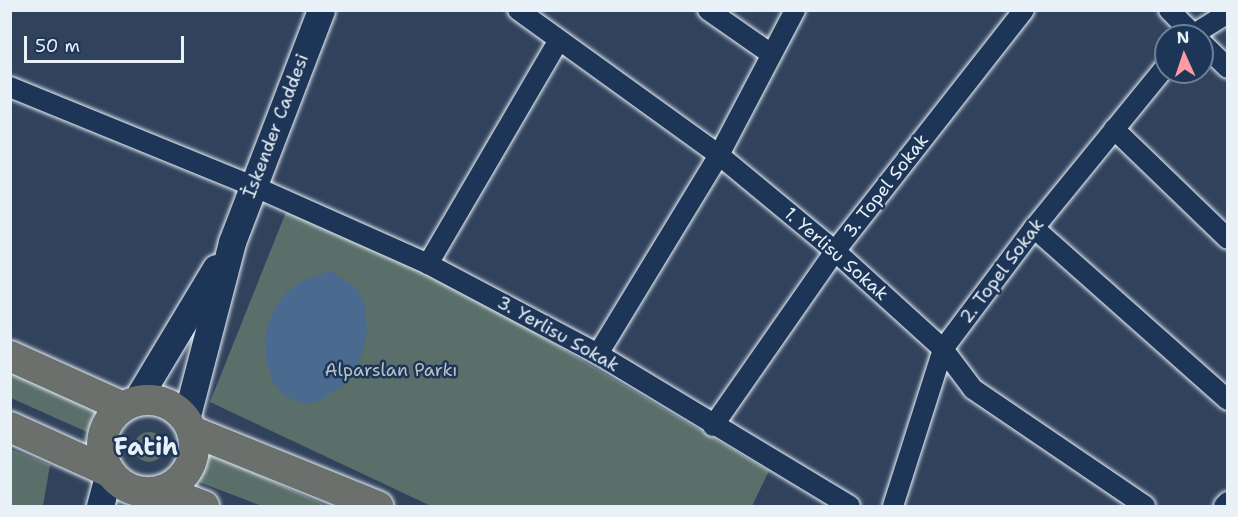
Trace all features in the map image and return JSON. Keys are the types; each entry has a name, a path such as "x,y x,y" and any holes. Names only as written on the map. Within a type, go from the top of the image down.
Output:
{"main road":[{"path":"10,356 129,404 164,403 189,425 378,507"},
{"path":"109,472 101,443 105,428 129,404"},
{"path":"158,499 186,472 193,459 189,425"},
{"path":"10,427 109,472 133,490 158,499 204,507"}],"street":[{"name":"İskender Caddesi","path":"232,242 321,10"},
{"name":"1. Yerlisu Sokak","path":"518,10 718,155 835,250 943,349 973,390 1145,507"},
{"path":"708,10 771,54"},
{"path":"598,354 718,155 795,10"},
{"name":"3. Topel Sokak","path":"713,426 835,250 1024,10"},
{"path":"1169,10 1182,24"},
{"path":"1212,24 1227,13"},
{"path":"428,264 559,40"},
{"path":"1214,55 1227,68"},
{"name":"2. Topel Sokak","path":"893,507 943,349 1034,228 1154,81"},
{"name":"3. Yerlisu Sokak","path":"10,87 253,186 428,264 598,354 713,426 850,507"},
{"path":"1114,129 1227,239"},
{"path":"1034,228 1227,400"},
{"path":"129,404 232,242"},
{"path":"189,425 232,242"},
{"path":"100,507 109,472"},
{"path":"1224,507 1227,502"}],"green space":[{"name":"Alparslan Parkı","path":"286,212 438,275 769,471 752,506 431,506 210,402"},
{"path":"11,373 97,409 87,432 11,398"},
{"path":"149,432 160,436 164,447 160,458 149,462 138,458 134,447 138,436"},
{"path":"11,449 50,465 43,506 11,506"},
{"path":"206,451 327,506 262,506 194,480"}],"water":[{"path":"331,271 357,288 365,306 367,333 359,363 343,386 320,400 304,404 284,395 273,382 266,360 265,336 273,310 286,293 302,281"}],"district":[{"name":"Fatih","path":"146,448"}]}
